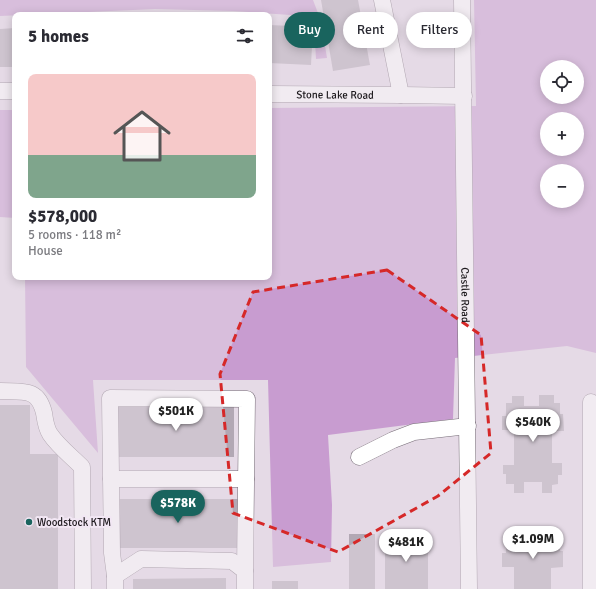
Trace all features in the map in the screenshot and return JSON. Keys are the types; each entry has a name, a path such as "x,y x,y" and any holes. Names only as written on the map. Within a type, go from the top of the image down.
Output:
{"street":[{"path":"382,0 401,95"},
{"name":"Castle Road","path":"462,0 469,589"},
{"path":"0,91 12,92"},
{"name":"Stone Lake Road","path":"272,94 464,96"},
{"path":"0,391 24,392 32,394 38,398 42,404 49,433 82,467 83,589"},
{"path":"115,582 112,552 110,398 247,399 245,589"},
{"path":"591,402 591,589"},
{"path":"359,457 393,440 414,432 468,426"},
{"path":"111,479 246,479"},
{"path":"115,582 141,559 232,561 245,571"}],"highlighted area":[{"path":"387,270 481,335 491,453 438,496 338,552 233,513 220,374 253,292"}],"shaded area":[{"path":"0,0 313,0 318,12 284,12 284,15 272,14 272,12 155,9 89,12 12,12 12,15 0,16"},
{"path":"474,0 596,0 596,353 567,346 455,358 453,419 328,435 332,505 331,562 273,567 268,380 93,380 98,453 26,367 25,280 272,280 272,108 476,106"},
{"path":"315,48 325,48 327,58 316,59"},
{"path":"0,110 12,110 12,218 0,217"}],"building":[{"path":"321,0 358,0 360,12 343,12 343,48 367,48 370,65 333,71 329,48 335,48 335,12 323,12"},
{"path":"272,25 284,26 284,48 312,48 311,65 272,63"},
{"path":"12,28 12,67 0,67 0,29"},
{"path":"539,395 554,395 554,403 560,403 560,414 563,414 564,431 552,431 552,463 562,463 562,475 558,475 558,484 552,485 552,493 542,493 542,482 524,482 524,493 514,493 514,484 506,484 506,474 503,474 503,465 514,465 514,430 502,430 502,416 506,416 506,403 512,403 512,396 524,396 524,406 539,406"},
{"name":"Woodstock KTM","path":"0,405 30,405 30,454 58,454 58,589 0,589"},
{"path":"117,407 234,407 234,457 117,457"},
{"path":"119,499 238,499 238,548 119,548"},
{"path":"512,532 524,532 524,542 539,542 539,532 553,532 553,539 560,539 560,551 563,551 563,567 551,568 551,589 514,589 514,567 502,567 502,553 506,553 506,540 512,540"},
{"path":"349,534 375,534 375,589 349,589"},
{"path":"385,537 428,537 428,589 385,589"},
{"path":"226,578 226,589 133,589 133,579"},
{"path":"272,581 298,581 298,589 272,589"}],"place":[{"name":"Woodstock KTM","path":"29,522"}]}
